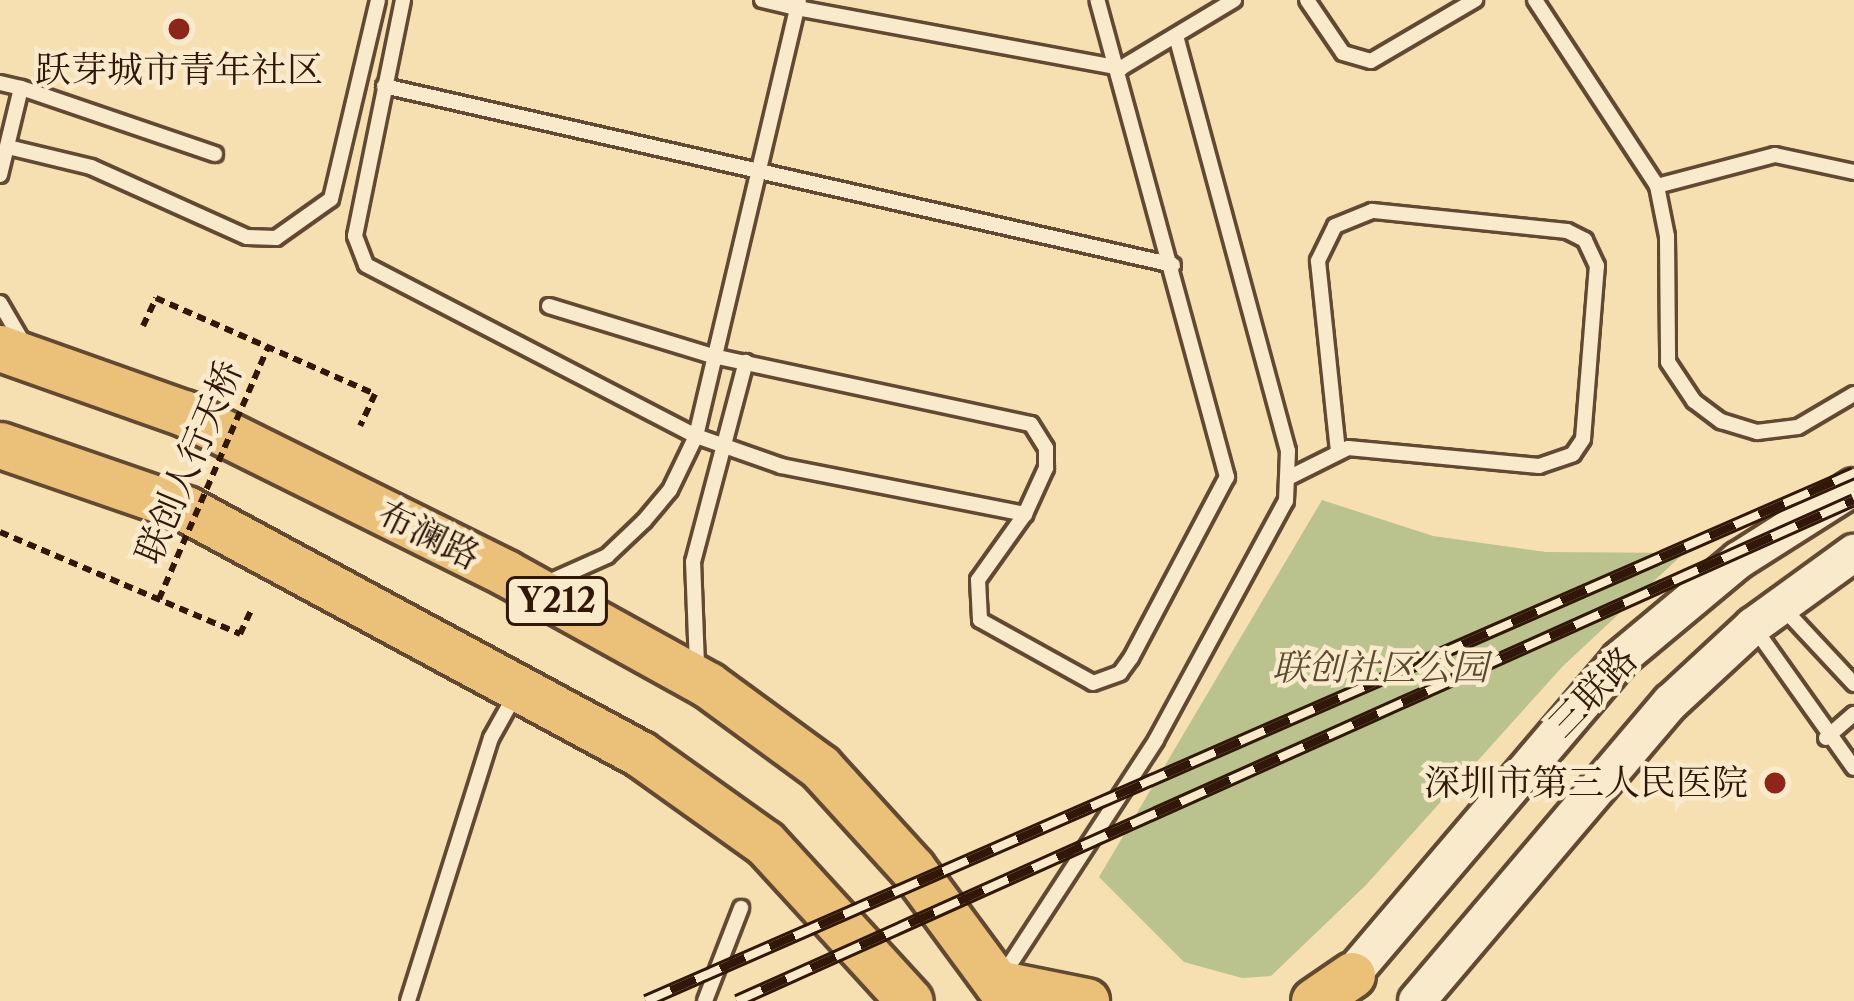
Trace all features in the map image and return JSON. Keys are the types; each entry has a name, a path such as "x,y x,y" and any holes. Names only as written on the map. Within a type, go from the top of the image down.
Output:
{"main road":[{"name":"布澜路","path":"16,353 184,413 530,586 708,685 820,767 911,868 1004,992"},
{"name":"Y212","path":"0,445 186,509 521,683 728,812 810,887 910,1001"},
{"path":"1314,1001 1341,988"},
{"path":"1004,992 1086,1001"}],"street":[{"name":"三联路","path":"1341,988 1620,659 1739,560 1854,487"},
{"path":"1417,1001 1601,778 1767,616 1854,553"}],"lane":[{"path":"8,147 92,167 247,237 276,238 331,199 377,0"},
{"path":"403,0 355,236 366,265 695,436 781,466 1025,514"},
{"path":"762,0 1121,68 1234,0"},
{"path":"549,306 713,356 1030,424 1040,433 1046,468 1025,514 978,580 980,620 1079,679 1110,679 1131,658 1227,477 1121,68 1097,0"},
{"path":"1307,0 1342,53 1371,62 1475,0"},
{"path":"1535,0 1657,186 1667,236 1668,362 1694,401 1721,422 1757,433 1798,427 1854,394"},
{"path":"530,586 566,579 607,556 670,490 695,436 798,4"},
{"path":"1004,992 1156,740 1277,526 1290,477 1176,36"},
{"path":"0,82 215,154"},
{"path":"384,86 1173,265"},
{"path":"0,175 21,88"},
{"path":"1657,186 1775,155 1854,172"},
{"path":"1290,477 1339,451 1539,466 1573,454 1582,439 1597,266 1585,240 1567,231 1372,211 1335,226 1318,261 1339,451"},
{"path":"0,303 16,353"},
{"path":"708,685 691,645 689,600 706,501 726,447 746,362"},
{"path":"1767,616 1854,684"},
{"path":"1767,616 1826,738 1854,768"},
{"path":"408,1001 491,738 521,683"},
{"path":"1826,738 1854,714"},
{"path":"705,1001 741,908"}],"path":[{"path":"143,326 156,298 375,394 360,426"},
{"name":"联创人行天桥","path":"159,599 268,347"},
{"path":"1,532 240,634 251,610"}],"green space":[{"name":"联创社区公园","path":"1322,500 1433,536 1546,552 1684,553 1562,667 1366,885 1271,976 1242,978 1184,962 1099,877"}],"railway":[{"path":"646,1001 1854,473"},
{"path":"737,1001 1854,500"}],"place":[{"name":"跃芽城市青年社区","path":"179,29"},
{"name":"深圳市第三人民医院","path":"1775,783"}]}
